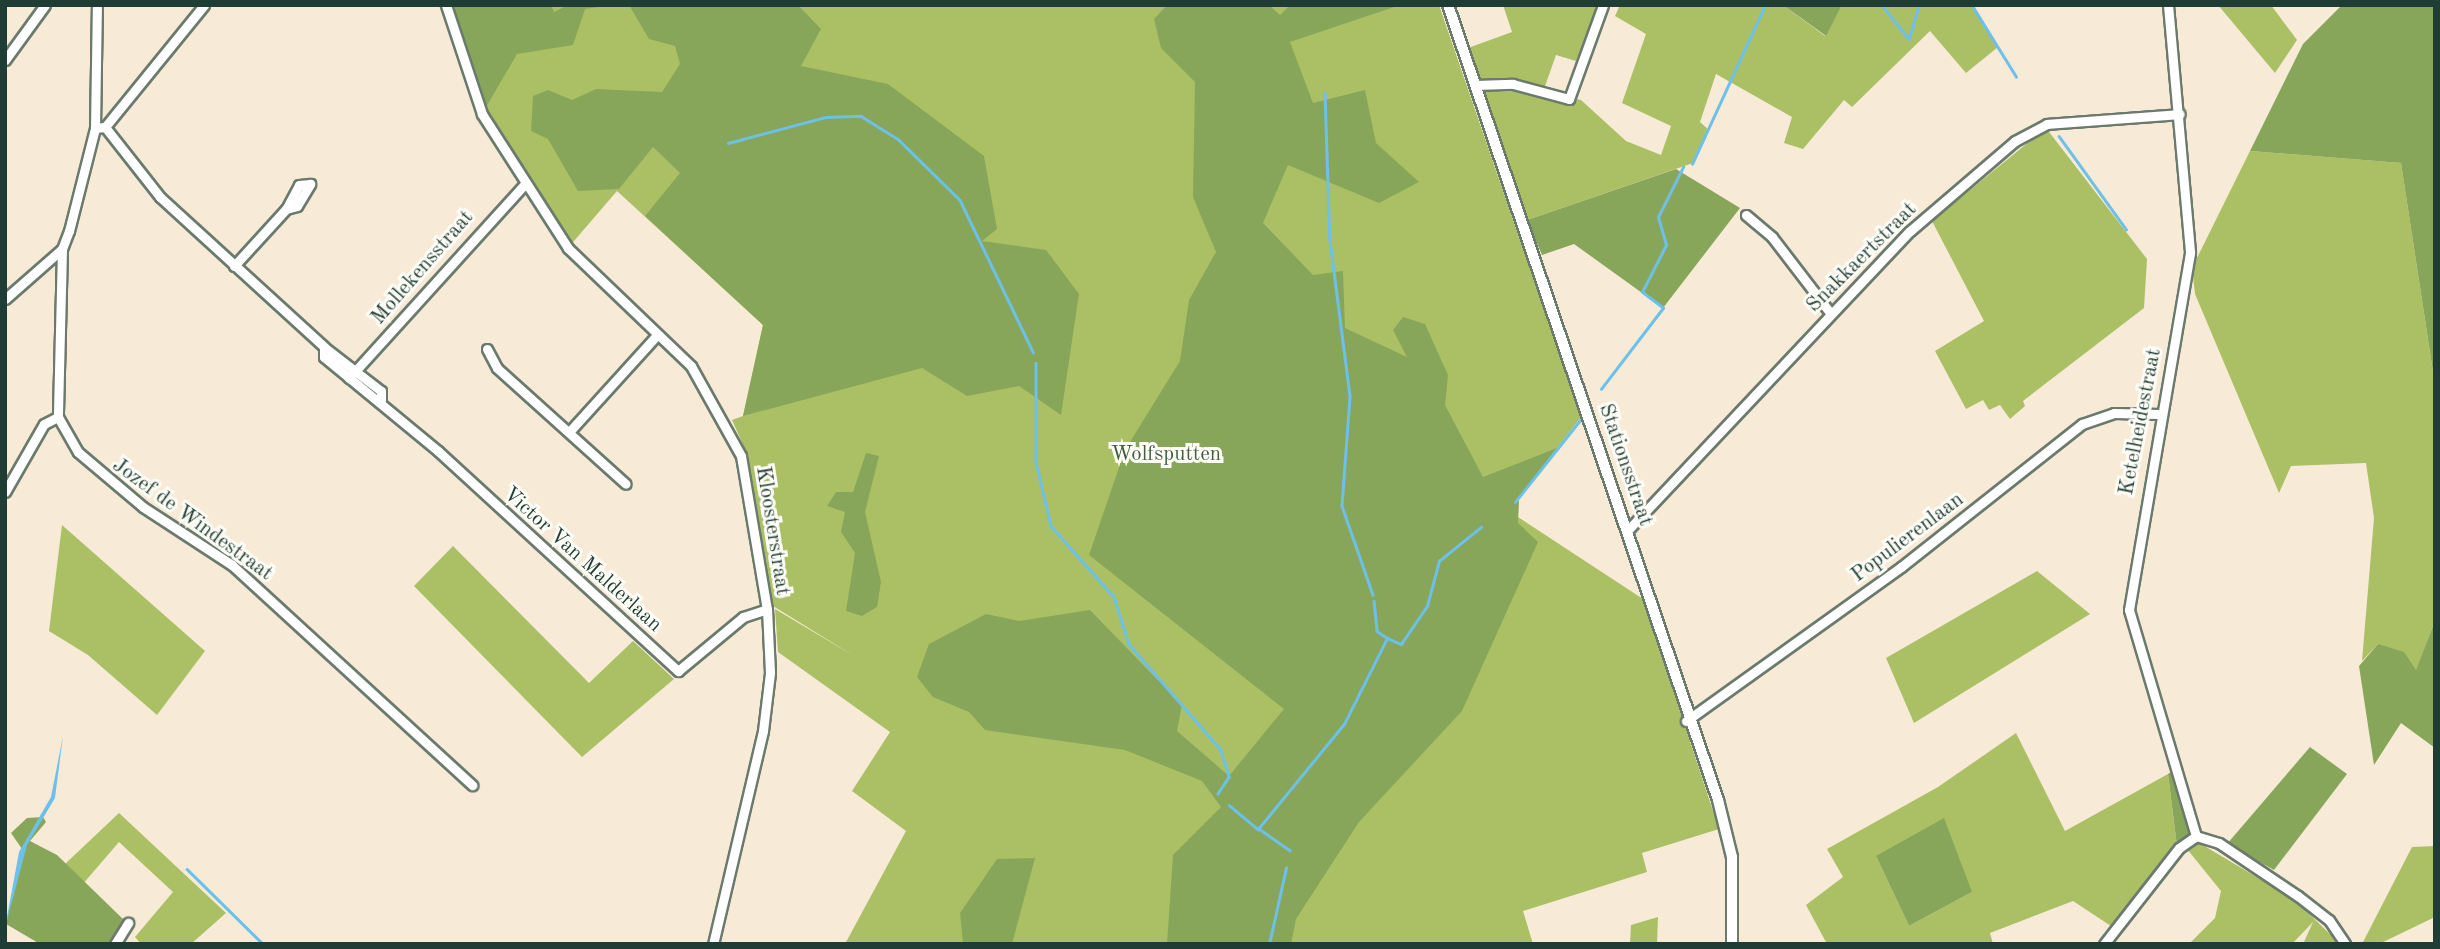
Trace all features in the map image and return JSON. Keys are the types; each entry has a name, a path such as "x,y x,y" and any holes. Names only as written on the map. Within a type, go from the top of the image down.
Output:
{"street":[{"path":"5,60 46,5"},
{"path":"5,492 44,424 58,417 62,248 100,128 97,5"},
{"path":"100,128 204,5"},
{"name":"Kloosterstraat","path":"446,5 473,94 568,248 691,366 741,456 767,609 770,674 763,731 713,944"},
{"name":"Stationsstraat","path":"1448,5 1728,838 1732,944"},
{"path":"1475,85 1513,84 1569,99 1603,5"},
{"name":"Ketelheidestraat","path":"2168,5 2190,253 2160,414 2129,610 2196,836"},
{"name":"Snakkaertstraat","path":"1627,531 1910,231 2015,141 2047,124 2179,114"},
{"name":"Victor Van Malderlaan","path":"100,128 160,197 353,374 381,391 381,401 678,671 743,617 767,609"},
{"name":"Mollekensstraat","path":"353,374 526,183"},
{"path":"234,266 286,209"},
{"path":"1746,215 1772,237 1831,313"},
{"path":"5,299 62,248"},
{"path":"569,432 657,335"},
{"path":"487,349 497,368 626,484"},
{"name":"Populierenlaan","path":"1688,720 1901,567 2082,424 2114,413 2160,414"},
{"name":"Jozef de Windestraat","path":"58,417 97,471 241,573 472,785"},
{"path":"2104,944 2179,848 2196,836 2219,843 2298,896 2329,920 2345,944"},
{"path":"115,944 128,923"}],"green space":[{"path":"446,5 551,5 554,12 568,5 614,5 585,9 573,45 517,54 482,114"},
{"name":"Wolfsputten","path":"457,5 1439,5 1581,417 1519,498 1518,517 1643,599 1719,829 1642,853 1647,872 1523,911 1533,944 845,944 906,831 852,791 890,732 778,652 775,609 854,656 773,606 747,454 732,420 743,416 763,325 617,191 568,248 482,114"},
{"path":"629,5 798,5 821,29 801,66 888,84 984,156 997,229 982,241 1046,250 1079,294 1061,415 1019,386 967,396 922,368 743,416 763,325 645,216 680,173 653,147 619,189 578,191 548,139 531,131 533,96 548,90 572,100 596,89 662,92 680,64 675,46 649,39"},
{"path":"1167,5 1269,5 1280,15 1290,5 1400,5 1290,42 1313,103 1365,90 1376,143 1419,182 1379,203 1288,165 1263,223 1313,275 1343,271 1345,328 1407,357 1393,330 1403,317 1425,324 1448,375 1445,405 1483,477 1557,448 1519,498 1518,523 1538,542 1462,711 1359,822 1296,919 1291,944 1167,944 1173,855 1221,807 1202,781 1125,750 985,730 969,712 933,697 917,677 929,644 986,614 1019,621 1090,610 1182,705 1177,731 1229,776 1284,709 1089,555 1125,450 1180,361 1189,300 1216,252 1193,197 1195,82 1161,48 1154,19"},
{"path":"1503,5 1600,5 1576,61 1556,55 1543,92 1581,100 1626,141 1661,155 1671,126 1622,103 1646,34 1615,16 1620,5 1783,5 1825,36 1842,5 1973,5 1998,47 1966,73 1930,31 1852,107 1844,100 1803,149 1784,143 1792,117 1716,74 1700,122 1709,130 1693,163 1527,220 1468,48 1512,32"},
{"path":"1783,5 1842,5 1826,36"},
{"path":"2218,5 2271,5 2297,40 2275,73"},
{"path":"2342,5 2435,5 2435,385 2401,163 2250,151 2303,44"},
{"path":"2046,128 2147,259 2144,308 2023,401 2025,406 2010,419 2000,405 1989,410 1983,400 1966,409 1935,351 1984,321 1932,221"},
{"path":"2250,151 2401,163 2435,385 2435,621 2416,671 2378,644 2362,661 2374,518 2366,463 2291,466 2279,493 2195,294 2192,268"},
{"path":"1676,169 1740,208 1663,308 1574,244 1542,255 1527,220"},
{"path":"866,453 879,456 865,512 881,582 877,607 862,616 846,611 855,553 841,532 845,512 827,506 836,492 853,492"},
{"path":"62,525 205,651 157,715 88,655 49,631"},
{"path":"453,546 589,683 633,641 674,679 582,757 414,586"},
{"path":"2037,571 2090,614 1914,723 1886,658"},
{"path":"2435,621 2435,748 2401,723 2374,765 2359,666 2378,644 2404,652 2416,670"},
{"path":"2016,733 2065,831 2168,774 2177,846 2114,928 2073,901 1990,933 1993,944 1827,944 1806,905 1843,877 1827,849 1938,787","holes":["1876,856 1972,892 1909,926"]},
{"path":"2310,747 2347,774 2274,870 2227,844"},
{"path":"2174,770 2193,833 2177,846 2168,774"},
{"path":"119,813 226,913 191,944 141,944 135,937 173,892 119,842 82,885 65,864"},
{"path":"43,817 46,822 30,841 57,855 125,921 109,944 40,944 6,924 22,849 11,833 27,818"},
{"path":"1944,818 1972,892 1909,926 1876,856"},
{"path":"2196,841 2295,900 2340,944 2303,944 2313,922 2292,944 2189,944 2215,918 2221,891 2187,849"},
{"path":"2435,846 2435,917 2379,944 2362,944 2412,847"},
{"path":"1035,858 1012,944 963,944 960,913 997,859"},
{"path":"1658,917 1657,944 1630,944 1631,925"}],"water":[{"path":"63,736 55,798 27,845 5,928 19,852 51,797"}],"waterway":[{"path":"1692,164 1765,5"},
{"path":"1882,5 1909,39 1919,5"},
{"path":"1972,5 2016,76"},
{"path":"1325,93 1330,240 1350,397 1342,506 1373,595"},
{"path":"728,143 826,117 861,116 898,139 960,200 1033,352"},
{"path":"2059,136 2126,229"},
{"path":"1601,389 1663,308 1642,292 1666,245 1658,217 1683,167"},
{"path":"1036,363 1036,462 1051,526 1114,597 1129,644 1221,750 1229,777 1218,794"},
{"path":"1515,502 1581,419"},
{"path":"1290,851 1258,829 1344,724 1387,638 1401,644 1427,606 1439,561 1481,527"},
{"path":"1374,601 1377,631 1386,637"},
{"path":"1229,805 1258,829"},
{"path":"1269,944 1286,868"},
{"path":"187,869 263,944"}]}
